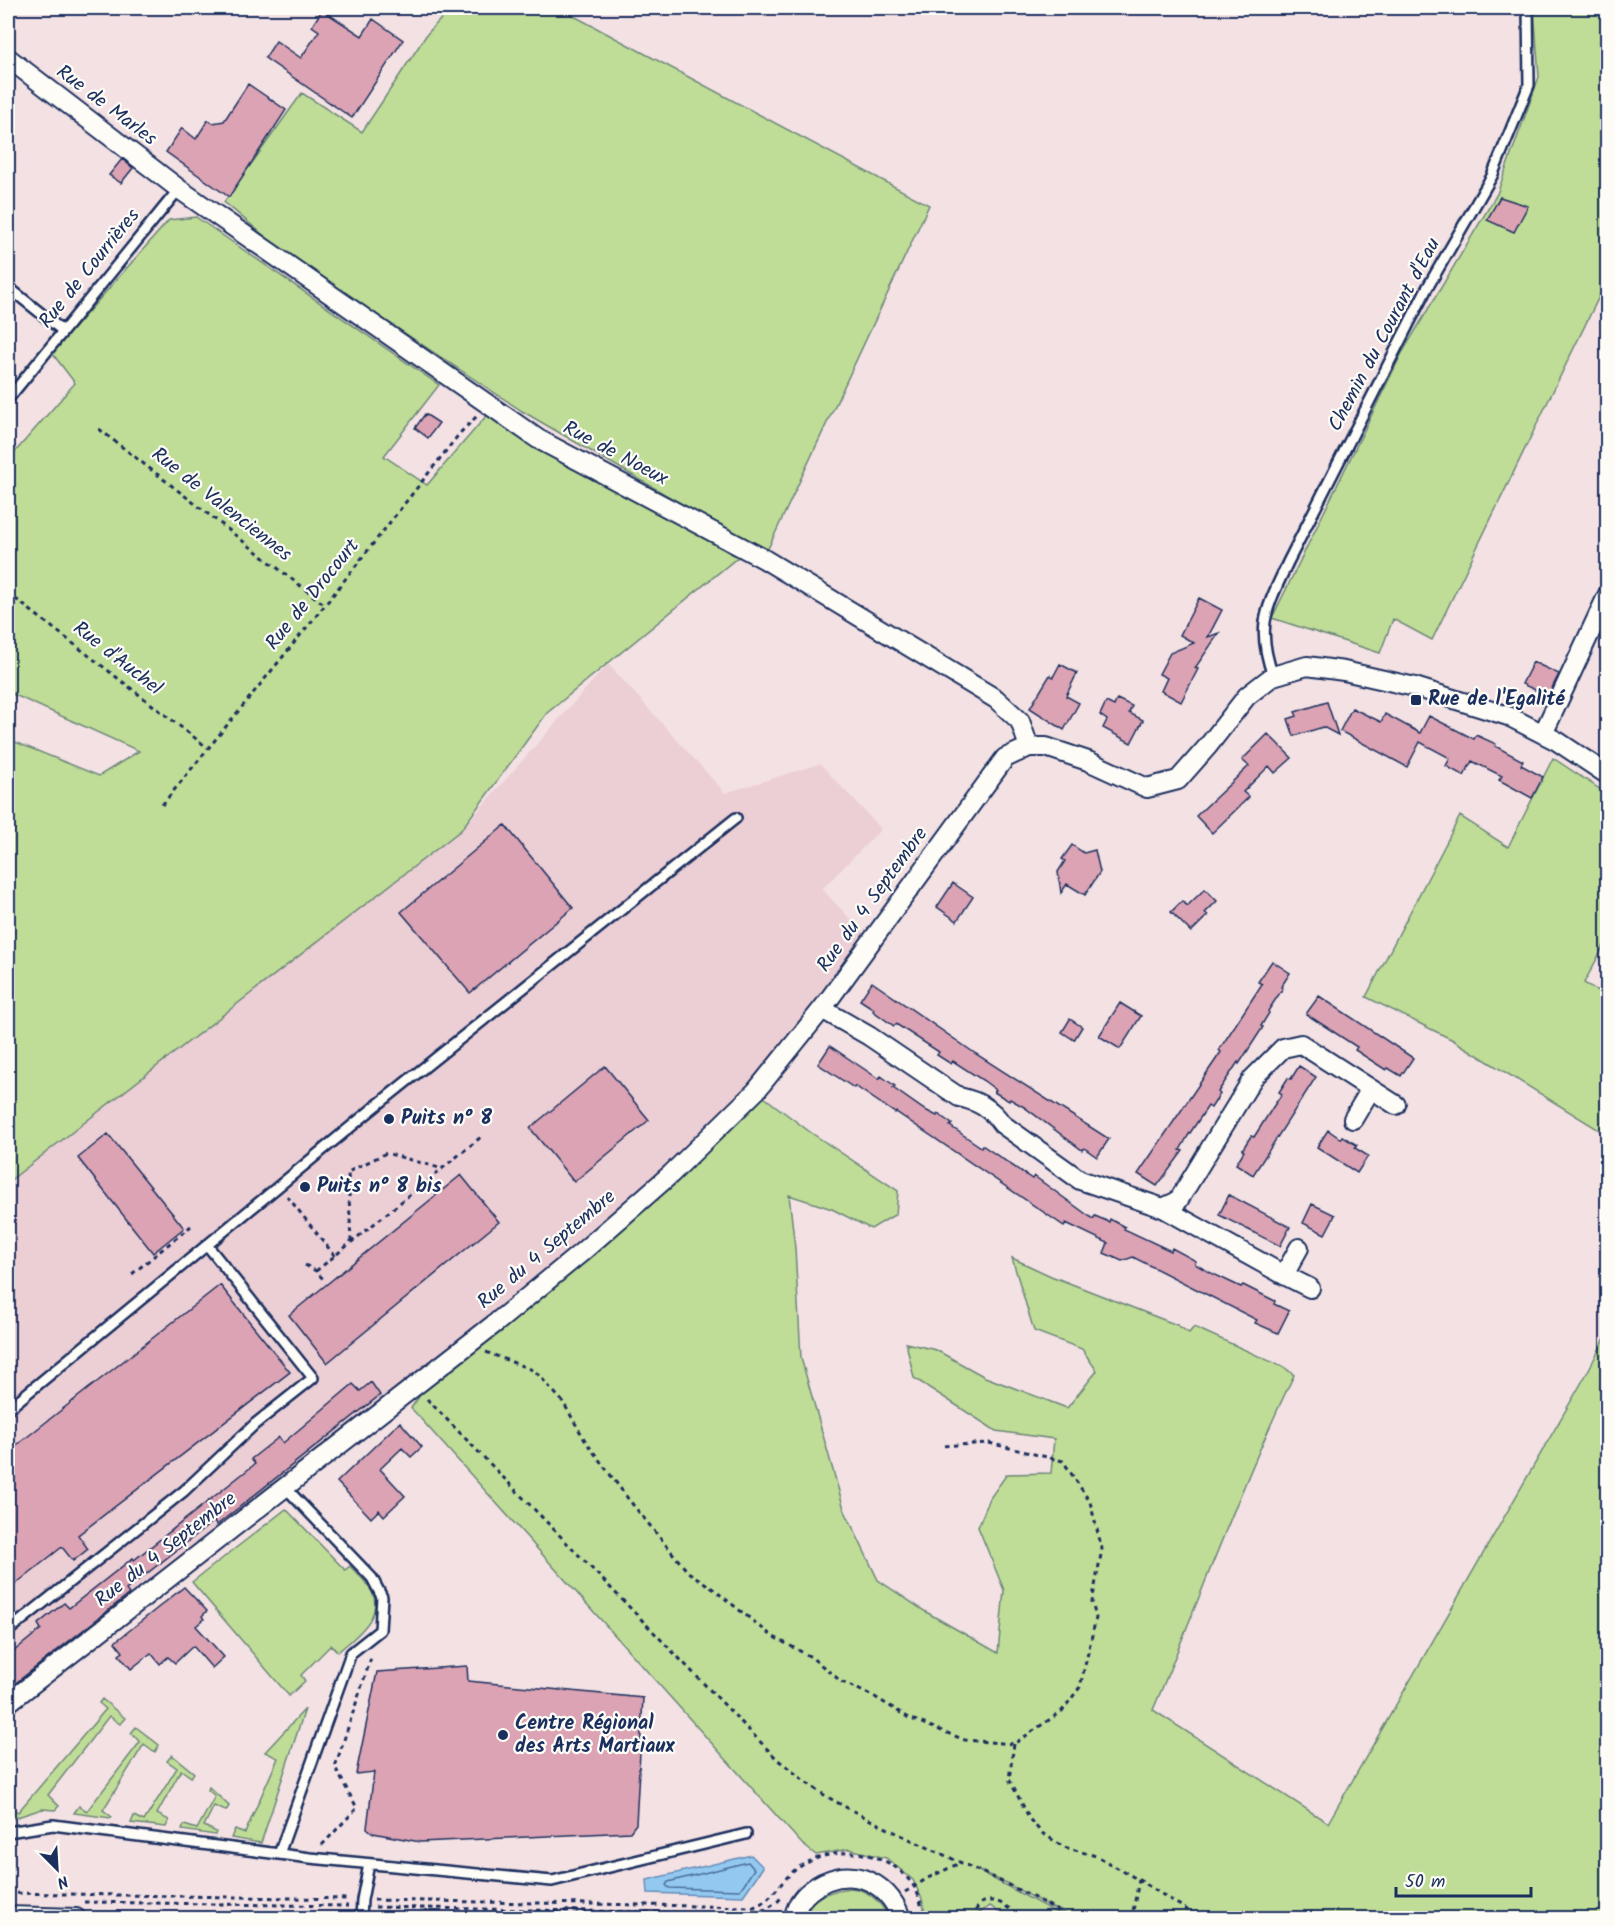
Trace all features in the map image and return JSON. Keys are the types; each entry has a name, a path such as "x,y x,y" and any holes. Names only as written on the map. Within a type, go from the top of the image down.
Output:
{"street":[{"name":"Rue de Marles","path":"8,58 179,189"},
{"name":"Rue de Noeux","path":"179,189 538,439 764,559 996,699 1020,721 1029,747"},
{"path":"1543,734 1608,594"},
{"path":"1029,747 1046,747 1088,760 1147,788 1178,780 1247,696 1274,676 1307,666 1344,671 1415,687 1508,716 1543,734 1608,775"},
{"name":"Rue du 4 Septembre","path":"8,1703 284,1485 415,1387 582,1252 671,1174 756,1091 822,1009 1005,758 1029,747"},
{"path":"822,1009 869,1036 958,1097 974,1100 995,1113 1002,1124 1080,1180 1163,1208 1310,1288"},
{"path":"1163,1208 1178,1201 1253,1078 1283,1048 1300,1044 1396,1105"},
{"path":"1353,1119 1371,1089"},
{"path":"1284,1275 1299,1248"},
{"path":"794,1918 795,1911 805,1895 820,1883 837,1877 854,1877 871,1882 886,1892 901,1918"},
{"path":"8,1916 77,1910"}],"lane":[{"name":"Chemin du Courant d'Eau","path":"1274,676 1266,653 1263,630 1269,605 1288,562 1426,290 1492,176 1529,85 1528,8"},
{"name":"Rue de Courrières","path":"8,399 179,189"},
{"path":"8,287 63,331"},
{"path":"8,1409 392,1094 736,818"},
{"path":"8,1631 184,1491 255,1424 313,1377 207,1245"},
{"path":"279,1854 351,1653 380,1630 382,1597 372,1578 284,1485"},
{"path":"8,1832 53,1825 310,1858 552,1881 746,1834"},
{"path":"361,1918 369,1864"}],"path":[{"name":"Rue de Drocourt","path":"162,805 325,605 460,434 489,404"},
{"name":"Rue de Valenciennes","path":"99,429 325,605"},
{"name":"Rue d'Auchel","path":"8,593 208,748"},
{"path":"8,947 10,955 8,960"},
{"path":"316,1271 481,1137"},
{"path":"351,1243 348,1172 386,1153 442,1169"},
{"path":"284,1192 335,1256"},
{"path":"132,1274 191,1226"},
{"path":"305,1265 316,1271 323,1279"},
{"path":"468,1344 535,1371 563,1402 586,1442 628,1500 688,1572 772,1636 810,1657 842,1682 876,1697 909,1718 965,1740 1014,1744 1062,1711 1080,1687 1096,1618 1092,1602 1102,1549 1090,1502 1063,1461 989,1443 942,1446"},
{"path":"415,1387 778,1760 824,1794 1006,1883 1071,1918"},
{"path":"310,1858 357,1808 335,1767 380,1630"},
{"path":"1014,1744 1009,1779 1031,1821 1042,1833 1064,1847 1096,1857 1139,1880 1200,1918"},
{"path":"77,1910 362,1903 754,1906 770,1898 794,1871 818,1857 850,1851 882,1859 897,1869 914,1887 925,1918"},
{"path":"846,1859 855,1858"},
{"path":"861,1860 868,1861"},
{"path":"892,1900 928,1878 962,1863"},
{"path":"1129,1918 1139,1880"},
{"path":"903,1883 913,1898"},
{"path":"8,1893 734,1914 766,1910 783,1894"},
{"path":"970,1918 979,1905 992,1900 1008,1907 1020,1918"}],"shaded area":[{"path":"608,664 725,793 820,764 881,829 822,889 871,941 822,1009 671,1174 8,1703 8,1182 461,830"}],"green space":[{"path":"451,8 559,8 929,205 766,553 522,411 287,255 224,202 302,93 362,132 427,34"},
{"path":"1534,8 1607,8 1607,280 1432,640 1393,619 1380,653 1272,618 1402,353 1497,194 1539,77"},
{"path":"196,217 439,385 384,456 427,485 488,414 554,455 738,557 547,713 461,830 8,1182 8,739 99,776 139,751 8,692 8,460 75,383 52,353 169,220"},
{"path":"1553,758 1607,794 1607,940 1584,983 1607,996 1607,1135 1453,1040 1366,997 1460,816 1508,847"},
{"path":"756,1091 810,1132 898,1191 896,1214 871,1229 832,1209 789,1195 795,1248 801,1358 844,1509 878,1580 926,1612 998,1653 1004,1590 978,1527 990,1498 1007,1474 1051,1473 1054,1439 996,1431 914,1378 906,1343 936,1350 985,1377 1067,1408 1097,1371 1082,1349 1034,1331 1012,1258 1051,1276 1177,1325 1189,1333 1194,1327 1285,1368 1294,1375 1238,1500 1153,1710 1328,1823 1586,1375 1607,1334 1607,1918 1071,1918 975,1869 1066,1918 1007,1918 990,1906 979,1913 978,1918 926,1918 922,1899 913,1880 886,1858 849,1849 816,1855 802,1844 411,1408 433,1377"},
{"path":"286,1509 345,1570 350,1566 362,1579 374,1597 375,1606 361,1632 338,1652 331,1645 301,1675 305,1681 289,1696 192,1582"},
{"path":"102,1699 125,1718 120,1724 109,1716 48,1795 59,1806 55,1810 42,1809 8,1820 8,1807 18,1812 106,1709 99,1703"},
{"path":"305,1709 261,1843 231,1838 235,1829 245,1833 278,1758 265,1752"},
{"path":"136,1727 159,1745 155,1752 144,1744 103,1810 112,1817 74,1813 79,1806 87,1811 140,1742 131,1733"},
{"path":"172,1755 194,1773 191,1777 181,1770 157,1814 169,1820 166,1827 131,1823 134,1816 144,1821 177,1768 167,1761"},
{"path":"209,1787 229,1806 226,1811 214,1806 204,1826 216,1832 215,1835 182,1830 184,1825 197,1829 215,1796 208,1790"},
{"path":"849,1888 873,1897 889,1918 808,1918 811,1904 821,1896"}],"water":[{"path":"751,1855 763,1867 743,1896 648,1893 647,1880"}],"building":[{"path":"322,10 362,36 373,19 403,40 352,118 265,58 276,41 301,58 319,31 312,26"},
{"path":"248,84 286,110 229,197 166,152 182,128 196,139 208,120 213,123 224,121"},
{"path":"122,159 133,168 121,183 109,175"},
{"path":"1500,197 1528,206 1514,232 1487,220"},
{"path":"425,414 439,423 428,438 415,428"},
{"path":"1199,598 1222,610 1208,637 1219,633 1195,668 1198,669 1181,702 1161,691 1167,678 1159,674 1170,653 1194,643 1180,635"},
{"path":"1533,662 1559,674 1548,696 1522,684"},
{"path":"1060,664 1077,673 1066,696 1079,703 1064,730 1030,708 1050,675 1053,677"},
{"path":"1117,699 1132,706 1129,713 1143,720 1131,743 1103,728 1107,720 1100,715 1106,702 1114,706"},
{"path":"1327,702 1338,735 1323,727 1294,736 1288,719 1297,716 1295,712"},
{"path":"1352,708 1381,722 1385,714 1420,733 1429,716 1474,739 1476,735 1496,744 1495,746 1523,761 1521,765 1543,777 1532,798 1499,780 1502,776 1472,761 1464,776 1446,766 1450,758 1420,742 1407,767 1340,731"},
{"path":"1268,734 1292,758 1275,773 1269,766 1243,792 1249,797 1212,833 1196,816 1249,766 1242,760"},
{"path":"505,825 573,908 470,993 401,912"},
{"path":"1072,845 1084,853 1095,850 1100,872 1085,895 1067,884 1061,893 1058,872 1065,861 1062,859"},
{"path":"953,883 973,897 957,921 937,907"},
{"path":"1205,889 1217,901 1205,913 1208,915 1191,932 1171,912 1182,901 1187,906"},
{"path":"1272,961 1290,973 1281,987 1283,988 1268,1011 1261,1026 1263,1027 1218,1092 1220,1094 1211,1108 1208,1106 1188,1136 1180,1150 1183,1151 1157,1186 1138,1174 1221,1052 1219,1050 1262,984 1258,982"},
{"path":"872,982 976,1054 1109,1139 1097,1157 1084,1148 1082,1150 1024,1107 994,1092 996,1090 984,1081 953,1061 951,1064 937,1055 939,1052 873,1011 874,1009 860,1000"},
{"path":"1319,996 1413,1058 1401,1076 1388,1068 1386,1070 1355,1050 1357,1047 1306,1014"},
{"path":"1120,1003 1141,1016 1120,1049 1099,1036"},
{"path":"1070,1019 1082,1027 1074,1040 1062,1032"},
{"path":"830,1046 879,1079 881,1076 895,1086 893,1088 923,1109 937,1116 938,1114 952,1124 950,1126 981,1147 982,1145 1032,1179 1034,1176 1093,1219 1095,1216 1109,1222 1110,1219 1125,1227 1124,1229 1171,1251 1172,1248 1196,1261 1195,1264 1209,1272 1275,1301 1274,1304 1289,1311 1278,1333 1255,1323 1257,1320 1133,1257 1122,1261 1104,1253 1108,1243 1066,1223 1064,1226 896,1112 818,1064"},
{"path":"605,1066 649,1120 574,1182 530,1128"},
{"path":"1299,1066 1316,1077 1253,1175 1236,1164 1251,1136 1254,1137 1282,1094 1279,1092 1288,1078 1291,1079"},
{"path":"1328,1130 1341,1139 1342,1136 1357,1145 1355,1148 1368,1156 1357,1173 1317,1147"},
{"path":"108,1134 184,1228 153,1253 78,1158"},
{"path":"461,1175 499,1222 327,1363 289,1315"},
{"path":"1229,1195 1290,1227 1280,1246 1219,1215"},
{"path":"1312,1204 1335,1215 1325,1234 1303,1223"},
{"path":"220,1285 290,1372 78,1535 88,1549 73,1561 62,1547 8,1590 8,1452"},
{"path":"371,1382 380,1395 217,1525 214,1521 126,1590 129,1594 8,1689 8,1656 41,1629 38,1624 64,1603 69,1608 133,1558 134,1560 255,1464 251,1459 279,1437 283,1443 353,1384 360,1391"},
{"path":"400,1422 422,1447 411,1457 402,1448 380,1469 405,1496 384,1516 379,1510 371,1518 337,1482"},
{"path":"184,1587 207,1611 202,1616 204,1619 196,1626 224,1657 212,1668 193,1646 175,1663 168,1657 160,1664 151,1653 131,1669 119,1655 123,1652 115,1642"},
{"name":"Centre Régional des Arts Martiaux","path":"467,1666 468,1681 643,1698 636,1824 630,1832 420,1842 373,1833 367,1828 374,1772 356,1774 377,1672"}],"place":[{"name":"Rue de l'Egalité","path":"1416,700"},
{"name":"Puits n° 8","path":"389,1119"},
{"name":"Puits n° 8 bis","path":"305,1187"},
{"name":"Centre Régional des Arts Martiaux","path":"503,1735"}]}
